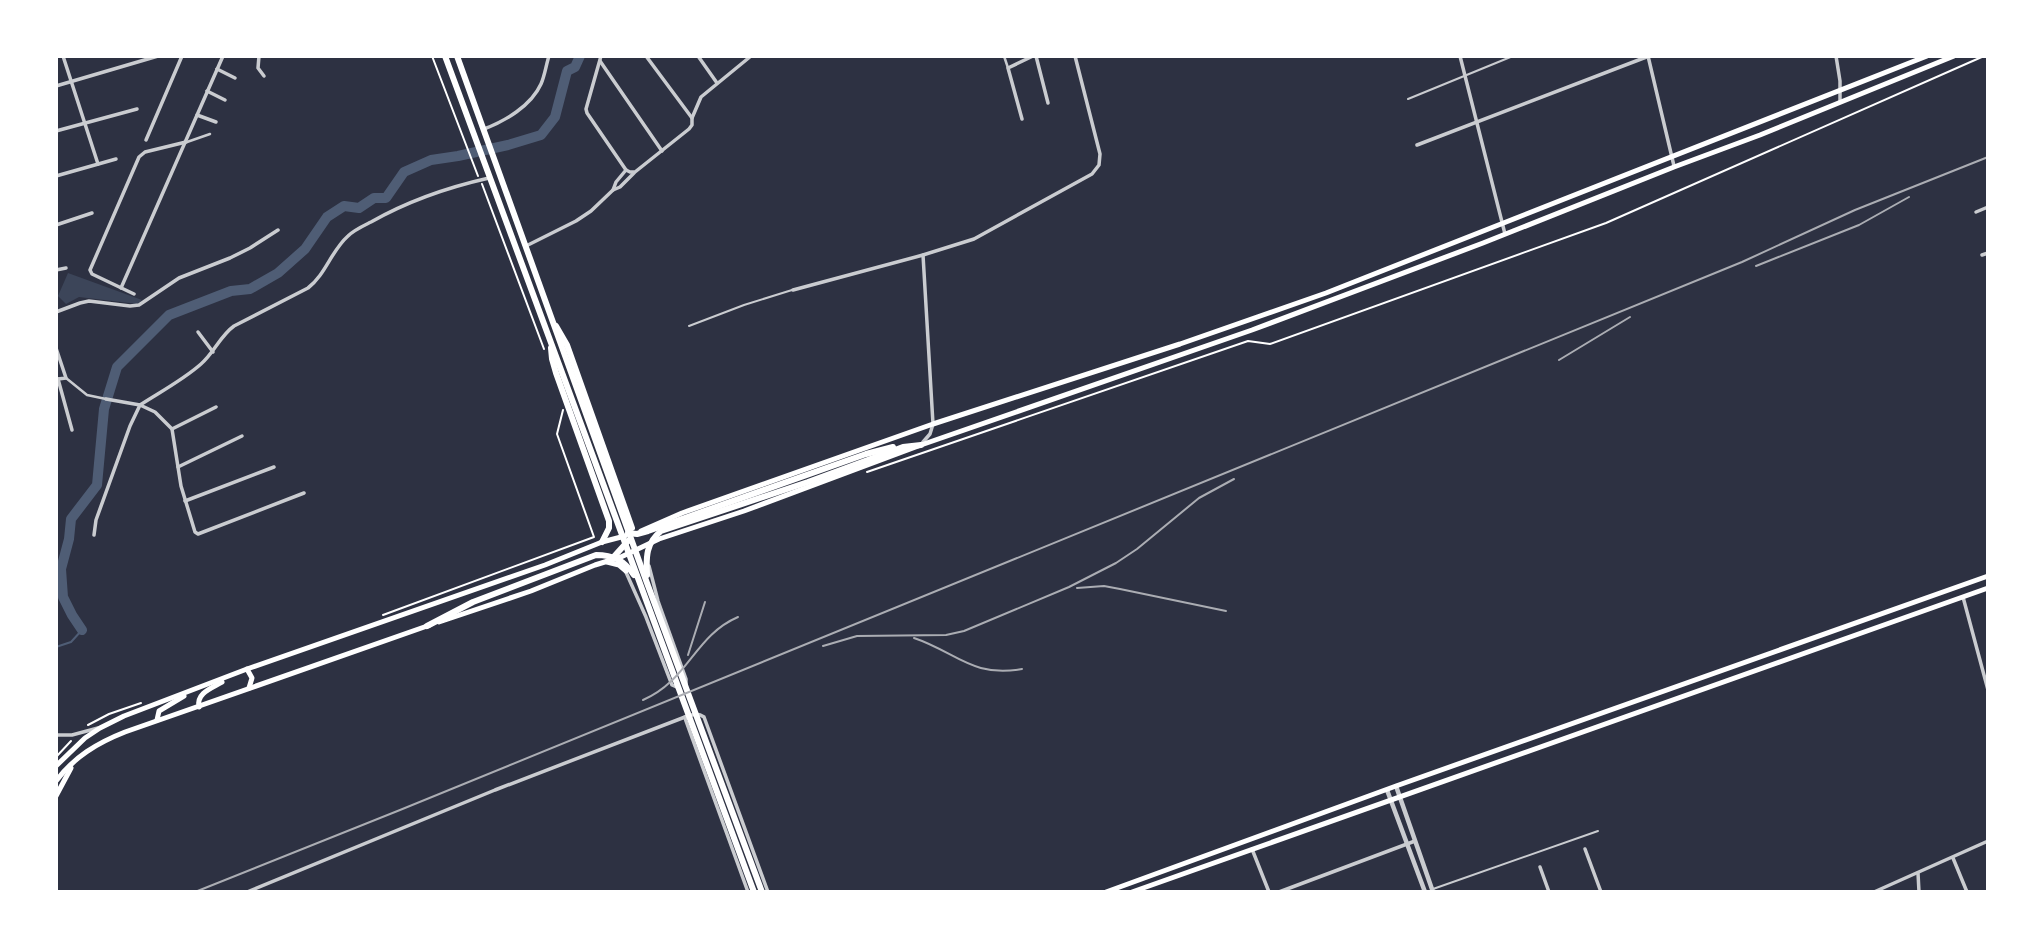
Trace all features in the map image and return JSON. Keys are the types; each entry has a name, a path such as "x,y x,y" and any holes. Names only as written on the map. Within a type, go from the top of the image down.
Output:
{"highway":[{"path":"445,56 552,343 569,378"},
{"path":"457,56 527,246 569,378 755,890"},
{"path":"553,322 568,345 633,534"},
{"path":"552,343 554,366 609,521 609,528 602,542"},
{"path":"609,521 620,530 633,534 648,531 866,454 892,447 921,445"},
{"path":"644,584 648,549 661,531 903,447"},
{"path":"609,521 622,518 626,510"},
{"path":"607,561 633,534"},
{"path":"427,626 453,611 596,555 609,556 624,563 644,584"}],"main road":[{"path":"56,766 73,748 100,727 136,711 933,424 1180,344 1326,293 1927,56"},
{"path":"56,781 78,758 104,740 531,591 659,540 921,445 1265,325 1505,234 1954,56"},
{"path":"1640,170 1644,179"},
{"path":"1180,344 1183,354"},
{"path":"621,557 633,534"},
{"path":"588,548 594,554 595,565"},
{"path":"607,561 626,571"},
{"path":"1106,892 1988,576"},
{"path":"1132,892 1988,588"},
{"path":"1862,621 1864,631"},
{"path":"1765,656 1768,665"},
{"path":"247,669 252,678 249,688"},
{"path":"199,707 201,696 237,673"},
{"path":"1682,685 1685,695"},
{"path":"157,720 159,712 189,692"},
{"path":"56,796 78,758"},
{"path":"1150,876 1153,884"}],"street":[{"path":"63,56 98,164"},
{"path":"56,86 158,56"},
{"path":"146,141 182,56"},
{"path":"121,288 223,56"},
{"path":"259,56 258,68 264,76"},
{"path":"484,129 510,117 536,94 543,81 549,56"},
{"path":"646,56 692,118"},
{"path":"698,56 717,83"},
{"path":"527,246 591,211 663,151 692,125 692,118 701,97 750,56"},
{"path":"1004,56 1022,119"},
{"path":"1007,68 1034,56 1048,103"},
{"path":"793,290 974,239 1092,174 1099,165 1100,154 1075,56"},
{"path":"1460,56 1505,234"},
{"path":"1417,145 1648,56 1674,167"},
{"path":"1836,56 1840,103"},
{"path":"601,59 663,151"},
{"path":"601,59 586,109 626,170 635,172"},
{"path":"217,69 235,78"},
{"path":"207,91 225,100"},
{"path":"56,131 137,109"},
{"path":"197,115 216,122"},
{"path":"134,295 91,273 90,270 140,155 211,134"},
{"path":"56,176 116,159"},
{"path":"614,190 616,182 626,170"},
{"path":"94,535 96,520 140,405 189,373 213,352 234,326 308,288 315,282 337,247 350,234 393,210 443,191 489,178"},
{"path":"1976,212 1988,207"},
{"path":"56,225 92,213"},
{"path":"56,312 89,301 139,305 179,278 230,258 278,230"},
{"path":"1982,254 1988,253"},
{"path":"921,445 930,434 933,424 923,255"},
{"path":"56,270 66,268"},
{"path":"198,332 213,352"},
{"path":"56,348 66,378 87,394 140,405 155,412 172,429 185,501 198,534 304,493"},
{"path":"66,378 57,379 72,430"},
{"path":"172,429 216,407"},
{"path":"178,467 242,436"},
{"path":"185,501 274,467"},
{"path":"621,557 672,685 681,688 686,685 687,679 658,601 648,561 652,547 659,540"},
{"path":"626,571 629,563 636,559 648,561"},
{"path":"1963,596 1988,690"},
{"path":"247,892 495,790 697,713 704,717 768,892"},
{"path":"685,717 755,890"},
{"path":"56,735 66,736 100,727"},
{"path":"1387,790 1425,892 1433,890 1396,786"},
{"path":"1279,892 1415,841"},
{"path":"1875,892 1988,841"},
{"path":"1252,849 1269,892"},
{"path":"1584,849 1601,892"},
{"path":"1952,858 1967,892"},
{"path":"1540,867 1549,892"},
{"path":"1918,873 1919,892"}],"lane":[{"path":"1408,99 1513,56"},
{"path":"689,326 793,290"},
{"path":"1433,890 1598,831"}],"path":[{"path":"432,56 547,356"},
{"path":"859,475 1248,341 1269,344 1606,223 1984,56"},
{"path":"378,617 594,537 557,434 565,402"},
{"path":"89,724 141,703"},
{"path":"56,758 80,733"}],"shaded area":[{"path":"68,273 142,300 138,304 79,297 66,304 58,296"}],"waterway":[{"path":"82,630 63,597 61,569 71,519 97,485 104,409 117,367 169,315 231,291 250,289 278,273 305,249 327,217 344,206 359,208 374,198 386,198 404,172 431,160 508,145 541,135 555,117 567,71 575,67 580,56"},
{"path":"56,647 71,642 82,630"}],"railway":[{"path":"195,892 1742,262 1855,210 1988,157"},
{"path":"1756,266 1859,225 1909,197"},
{"path":"1559,360 1630,317"},
{"path":"823,646 857,636 946,635 964,631 1069,587 1116,563 1199,498 1234,479"},
{"path":"1077,588 1104,586 1226,611"},
{"path":"688,655 705,602"},
{"path":"643,700 671,681 711,635 738,617"},
{"path":"914,638 977,667 1005,671 1022,669"}]}
